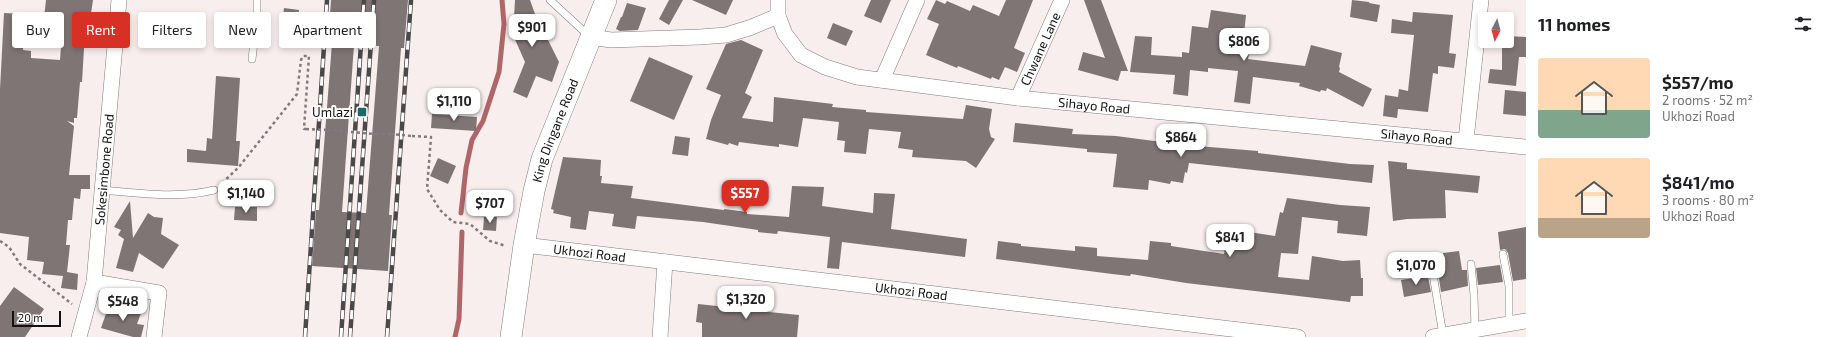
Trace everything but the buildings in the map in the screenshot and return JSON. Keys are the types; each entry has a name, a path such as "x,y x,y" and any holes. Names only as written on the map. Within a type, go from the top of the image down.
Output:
{"street":[{"name":"Sokesimbone Road","path":"79,337 94,282 119,0"},
{"name":"King Dingane Road","path":"511,337 534,191 542,159 606,0"},
{"name":"Sihayo Road","path":"778,0 778,16 785,34 801,55 824,68 857,77 1018,98 1526,146"},
{"path":"882,80 917,0"},
{"name":"Chwane Lane","path":"1018,98 1062,0"},
{"path":"1466,140 1481,0"},
{"path":"590,37 611,40 726,35 749,28 778,16"},
{"name":"Ukhozi Road","path":"524,249 665,262 1298,337"},
{"path":"660,337 665,262"},
{"path":"94,282 159,293 154,337"},
{"path":"1438,336 1526,321"}],"lane":[{"path":"252,58 257,17 256,0"},
{"path":"550,0 590,37"},
{"path":"102,190 167,196 196,195 214,190"},
{"path":"1504,254 1509,286 1509,324"},
{"path":"1430,256 1438,336"},
{"path":"1471,264 1475,330"}],"path":[{"path":"214,190 238,168 297,94 301,60 303,56 307,55 309,56 304,129 431,137 427,189 440,210 453,222 470,224 490,241 524,249"},
{"path":"0,241 9,247 20,264 75,306 87,311"}],"waterway":[{"path":"461,213 466,168 472,140 483,121 499,72 504,24 502,0"},
{"path":"455,337 459,319 462,232"}],"railway":[{"path":"305,337 327,0"},
{"path":"341,337 364,0"},
{"path":"350,337 374,0"},
{"path":"387,337 411,0"}],"place":[{"name":"Umlazi","path":"362,112"}]}
